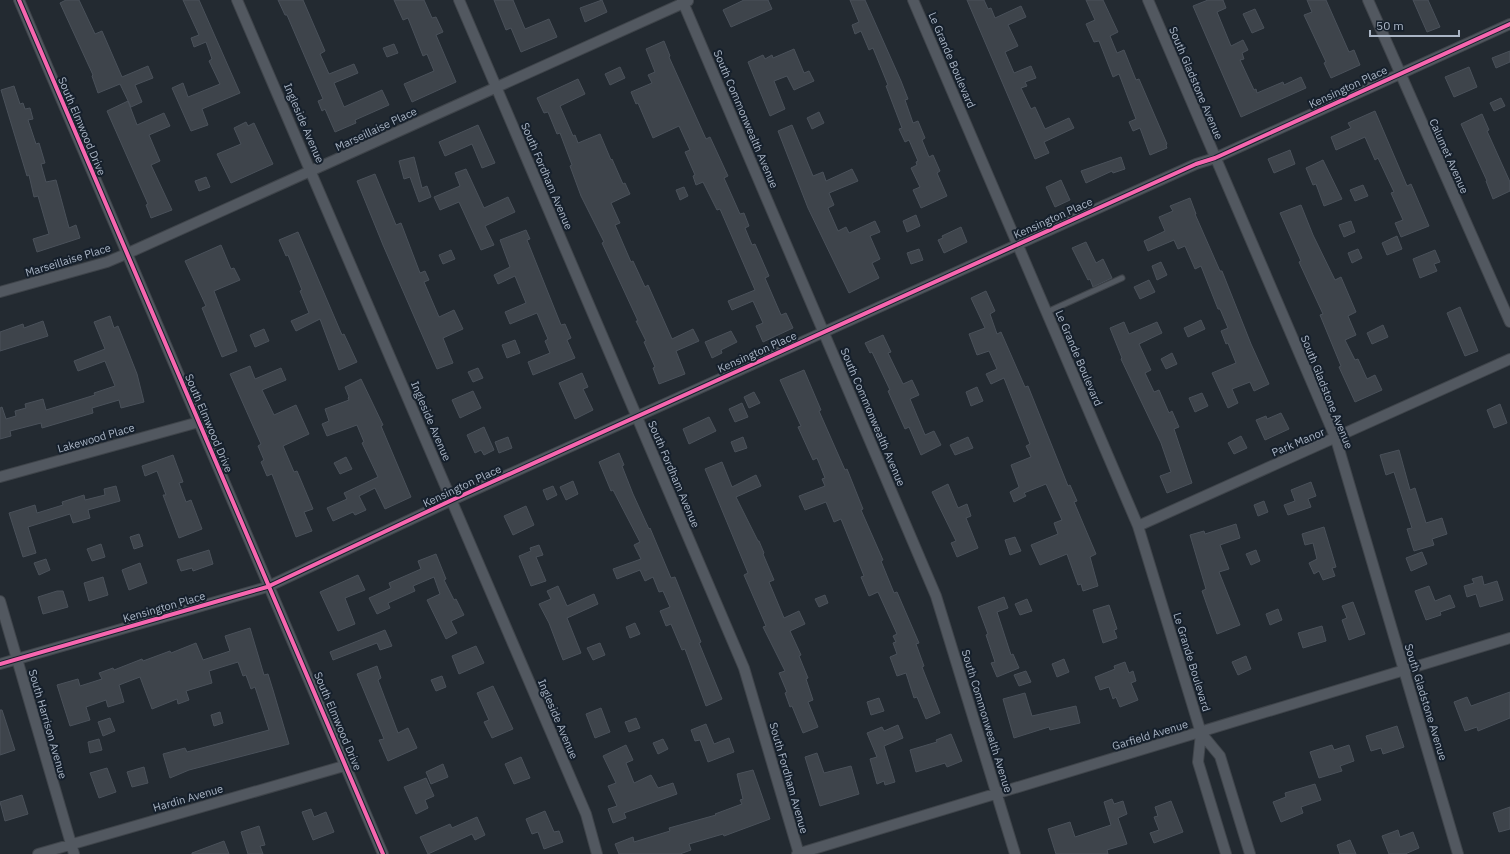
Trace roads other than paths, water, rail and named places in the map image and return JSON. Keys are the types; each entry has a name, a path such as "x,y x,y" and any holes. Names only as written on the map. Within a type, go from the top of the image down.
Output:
{"street":[{"name":"South Elmwood Drive","path":"19,0 344,766 383,854"},
{"name":"Ingleside Avenue","path":"237,0 586,814 597,854"},
{"name":"South Fordham Avenue","path":"459,0 744,668 798,854"},
{"name":"Le Grande Boulevard","path":"913,0 1138,526 1201,733 1220,756 1250,854"},
{"name":"South Gladstone Avenue","path":"1148,0 1336,439 1458,854"},
{"name":"Calumet Avenue","path":"1368,0 1510,322"},
{"name":"Marseillaise Place","path":"0,292 107,262 126,254 312,172 685,1"},
{"name":"South Commonwealth Avenue","path":"685,1 823,332 936,596 1015,854"},
{"name":"Kensington Place","path":"0,664 268,586 636,416 1196,164 1215,158 1399,73 1510,24"},
{"name":"Park Manor","path":"1138,526 1336,439 1510,359"},
{"name":"Lakewood Place","path":"0,478 199,422"},
{"name":"South Harrison Avenue","path":"0,601 72,849"},
{"name":"Garfield Avenue","path":"798,854 1201,733 1510,638"},
{"name":"Le Grande Boulevard","path":"1201,733 1198,762 1226,854"},
{"name":"Hardin Avenue","path":"38,854 72,849 344,766"}],"lane":[{"path":"1047,312 1122,278"}]}
